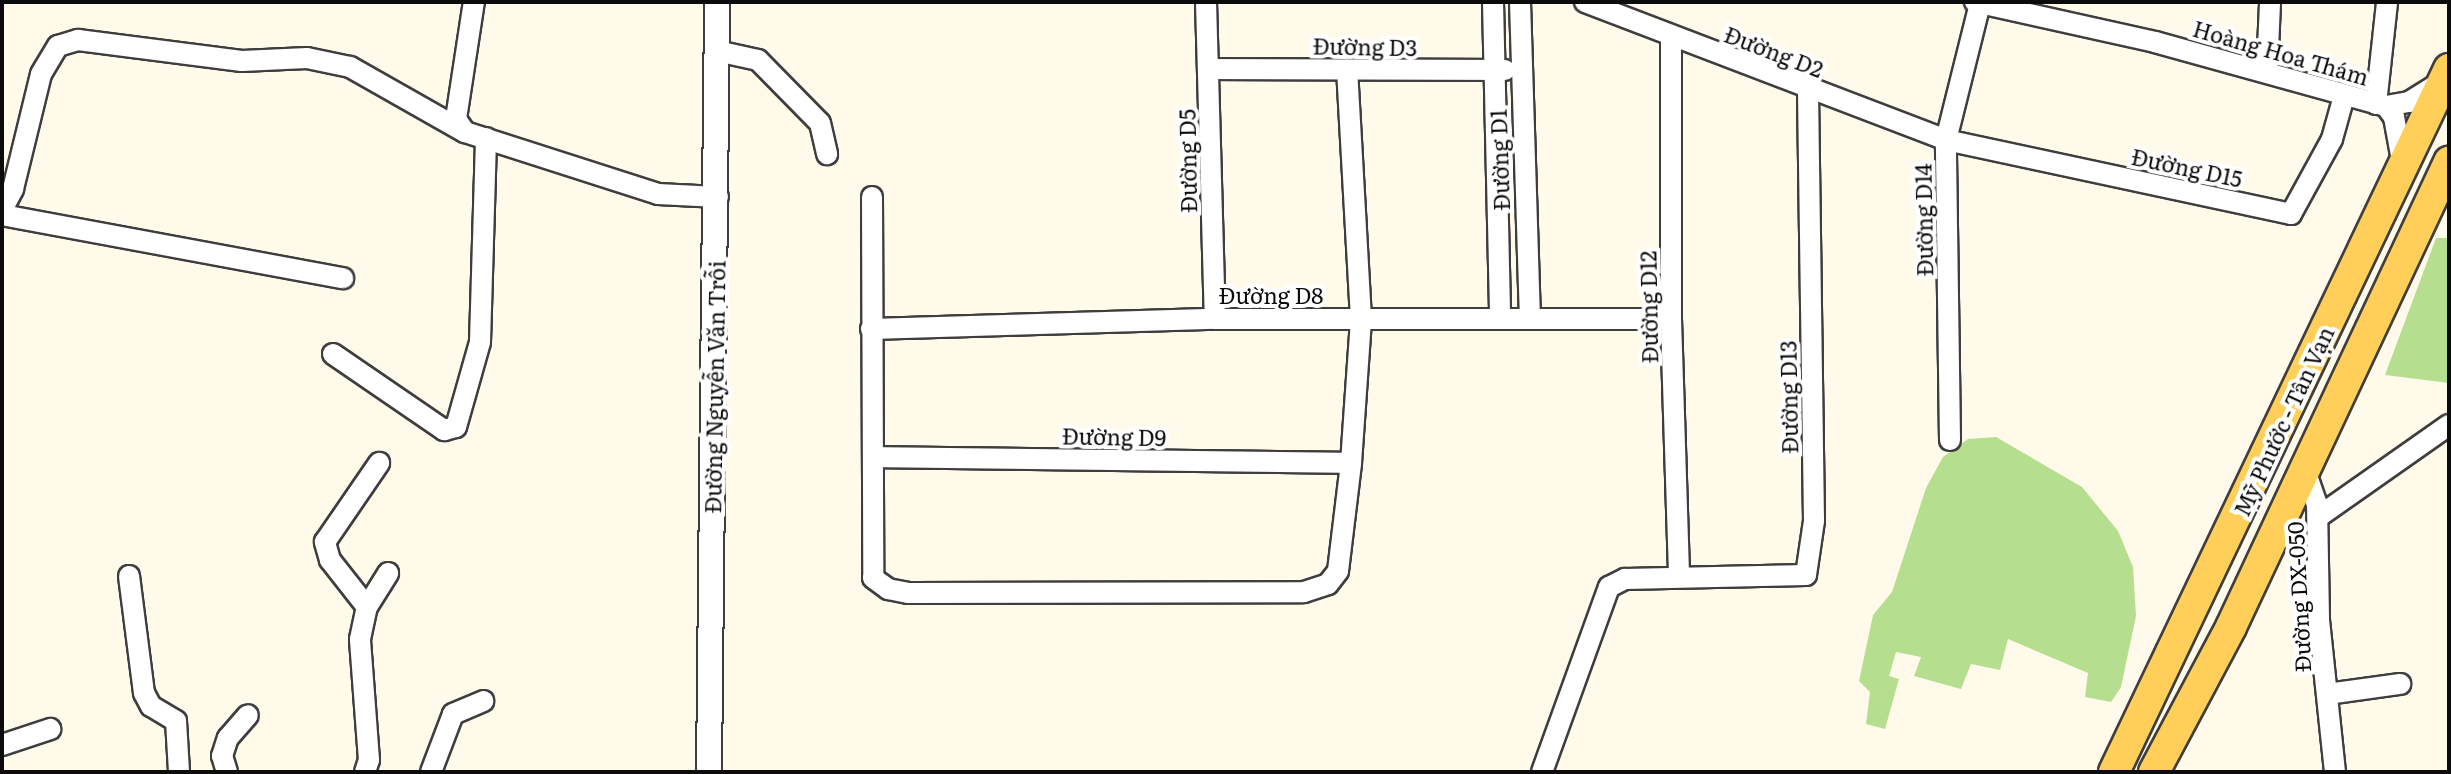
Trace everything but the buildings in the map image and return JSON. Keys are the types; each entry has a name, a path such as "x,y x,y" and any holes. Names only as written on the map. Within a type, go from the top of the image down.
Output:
{"main road":[{"name":"Mỹ Phước - Tân Vạn","path":"2114,772 2446,75"},
{"name":"Mỹ Phước - Tân Vạn","path":"2154,772 2231,627 2449,162"}],"street":[{"path":"465,132 456,119 474,2"},
{"name":"Đường Nguyễn Văn Trỗi","path":"709,772 718,197 717,2"},
{"name":"Đường D5","path":"1206,2 1215,319"},
{"name":"Đường D1","path":"1493,2 1492,72 1500,216 1500,317"},
{"name":"Đường D1","path":"1520,2 1524,213 1530,317"},
{"name":"Đường D2","path":"1585,2 1808,90 1946,140"},
{"path":"2267,72 2270,2"},
{"path":"2381,105 2387,2"},
{"name":"Hoàng Hoa Thám","path":"1978,3 2267,72 2381,105 2409,102 2446,75"},
{"name":"Đường D14","path":"1950,440 1946,140 1978,3"},
{"name":"Đường D12","path":"1671,37 1671,319 1679,577"},
{"path":"343,278 2,212 13,189 41,74 58,46 78,40 242,61 307,58 350,67 465,132 658,194 718,197"},
{"path":"717,51 758,60 820,123 827,154"},
{"name":"Đường D3","path":"1209,69 1492,72 1520,69"},
{"path":"872,197 873,578 888,589 908,593 1304,592 1328,584 1338,571 1351,463 1361,319 1347,69"},
{"name":"Đường D13","path":"1679,577 1806,575 1814,521 1808,90"},
{"name":"Đường D15","path":"1946,140 2291,214 2332,139 2344,96"},
{"name":"Hoàng Hoa Thám","path":"2381,105 2396,125 2403,166"},
{"path":"333,354 444,430 453,431 480,342 486,138"},
{"path":"1500,216 1524,213"},
{"name":"Đường D8","path":"871,329 1215,319 1671,319"},
{"path":"2318,517 2449,425"},
{"name":"Đường D9","path":"875,457 1351,463"},
{"path":"367,607 330,560 325,542 379,463"},
{"name":"Đường DX-050","path":"2305,470 2318,517 2319,620 2335,772"},
{"path":"365,772 369,760 360,639 367,607 388,573"},
{"path":"129,576 144,693 151,706 176,721 179,772"},
{"path":"1542,772 1601,597 1625,579 1679,577"},
{"path":"2327,694 2400,684"},
{"path":"431,772 453,714 483,701"},
{"path":"227,772 222,756 228,738 248,715"},
{"path":"2,745 50,729"}],"green space":[{"path":"2436,238 2449,238 2449,383 2385,375"},
{"path":"1996,437 2082,487 2118,531 2133,567 2136,616 2121,687 2111,702 2085,697 2088,673 2008,639 2000,670 1971,664 1961,689 1914,676 1921,657 1896,652 1889,676 1899,679 1885,729 1866,724 1870,692 1859,681 1873,615 1892,592 1926,488 1943,457 1968,439"}]}
